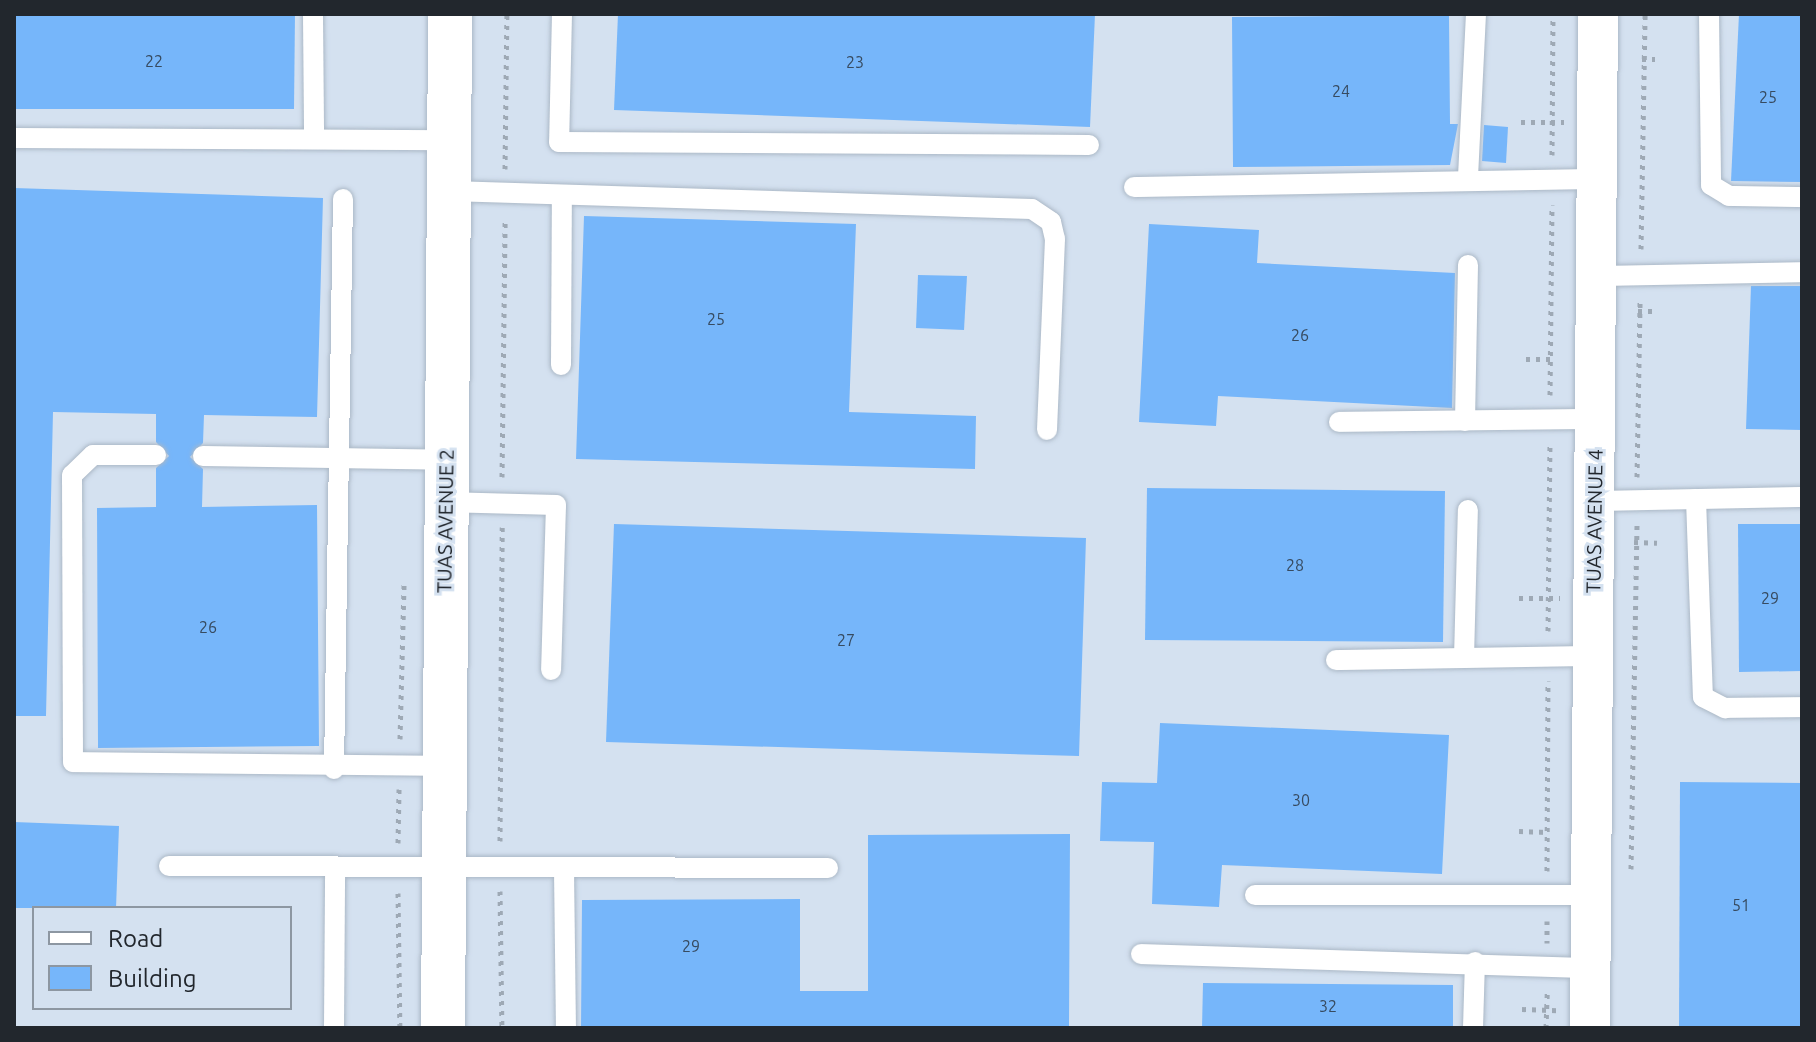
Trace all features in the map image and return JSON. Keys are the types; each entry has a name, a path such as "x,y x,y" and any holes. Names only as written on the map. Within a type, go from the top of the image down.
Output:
{"street":[{"name":"TUAS AVENUE 2","path":"443,1028 450,14"},
{"name":"TUAS AVENUE 4","path":"1590,1028 1598,14"}],"lane":[{"path":"313,14 314,139"},
{"path":"562,14 559,142 1089,145"},
{"path":"1468,177 1476,14"},
{"path":"1709,14 1711,185 1729,196 1802,197"},
{"path":"14,138 451,140"},
{"path":"1134,187 1468,177 1596,179"},
{"path":"450,191 1032,209 1051,222 1055,239 1047,430"},
{"path":"561,365 562,195"},
{"path":"334,769 343,199"},
{"path":"1465,421 1468,265"},
{"path":"1598,276 1802,272"},
{"path":"1339,422 1595,419"},
{"path":"156,455 93,455 72,475 73,762 334,769 445,766"},
{"path":"203,456 339,459 556,505 551,670"},
{"path":"1595,501 1802,497"},
{"path":"1696,499 1697,683 1703,697 1725,708 1802,707"},
{"path":"1464,658 1468,510"},
{"path":"1336,660 1593,656"},
{"path":"169,866 828,868"},
{"path":"334,1028 335,868"},
{"path":"564,869 566,1028"},
{"path":"1255,895 1590,895"},
{"path":"1141,954 1475,962 1590,968"},
{"path":"1473,1028 1475,962"}],"path":[{"path":"1546,1028 1553,14"}],"building":[{"path":"14,14 295,14 294,109 14,109"},
{"path":"618,14 1095,14 1090,127 614,110"},
{"path":"1739,14 1802,14 1802,182 1731,181"},
{"path":"1449,15 1450,124 1458,124 1450,165 1233,167 1232,17"},
{"path":"1484,125 1508,127 1506,163 1482,161"},
{"path":"14,188 323,198 317,417 204,415 203,443 190,457 203,469 202,507 317,505 319,746 98,748 97,508 156,507 156,468 169,456 156,442 156,414 53,412 46,716 14,716"},
{"path":"584,216 856,224 849,412 976,416 975,469 576,459"},
{"path":"1149,224 1259,230 1257,263 1455,273 1452,408 1218,396 1216,426 1139,422"},
{"path":"918,275 967,276 964,330 916,328"},
{"path":"1751,286 1802,286 1802,430 1746,429"},
{"path":"1147,488 1445,491 1443,642 1145,640"},
{"path":"614,524 1086,538 1079,756 606,742"},
{"path":"1738,524 1802,524 1802,671 1739,672"},
{"path":"1160,723 1449,735 1442,874 1222,865 1219,907 1152,904 1154,842 1100,841 1102,782 1157,783"},
{"path":"1680,782 1802,783 1802,1028 1679,1028"},
{"path":"14,822 119,826 116,906 14,908"},
{"path":"1070,834 1069,1028 581,1028 582,900 800,899 800,991 868,991 868,835"},
{"path":"1203,983 1453,985 1453,1028 1202,1028"}]}
